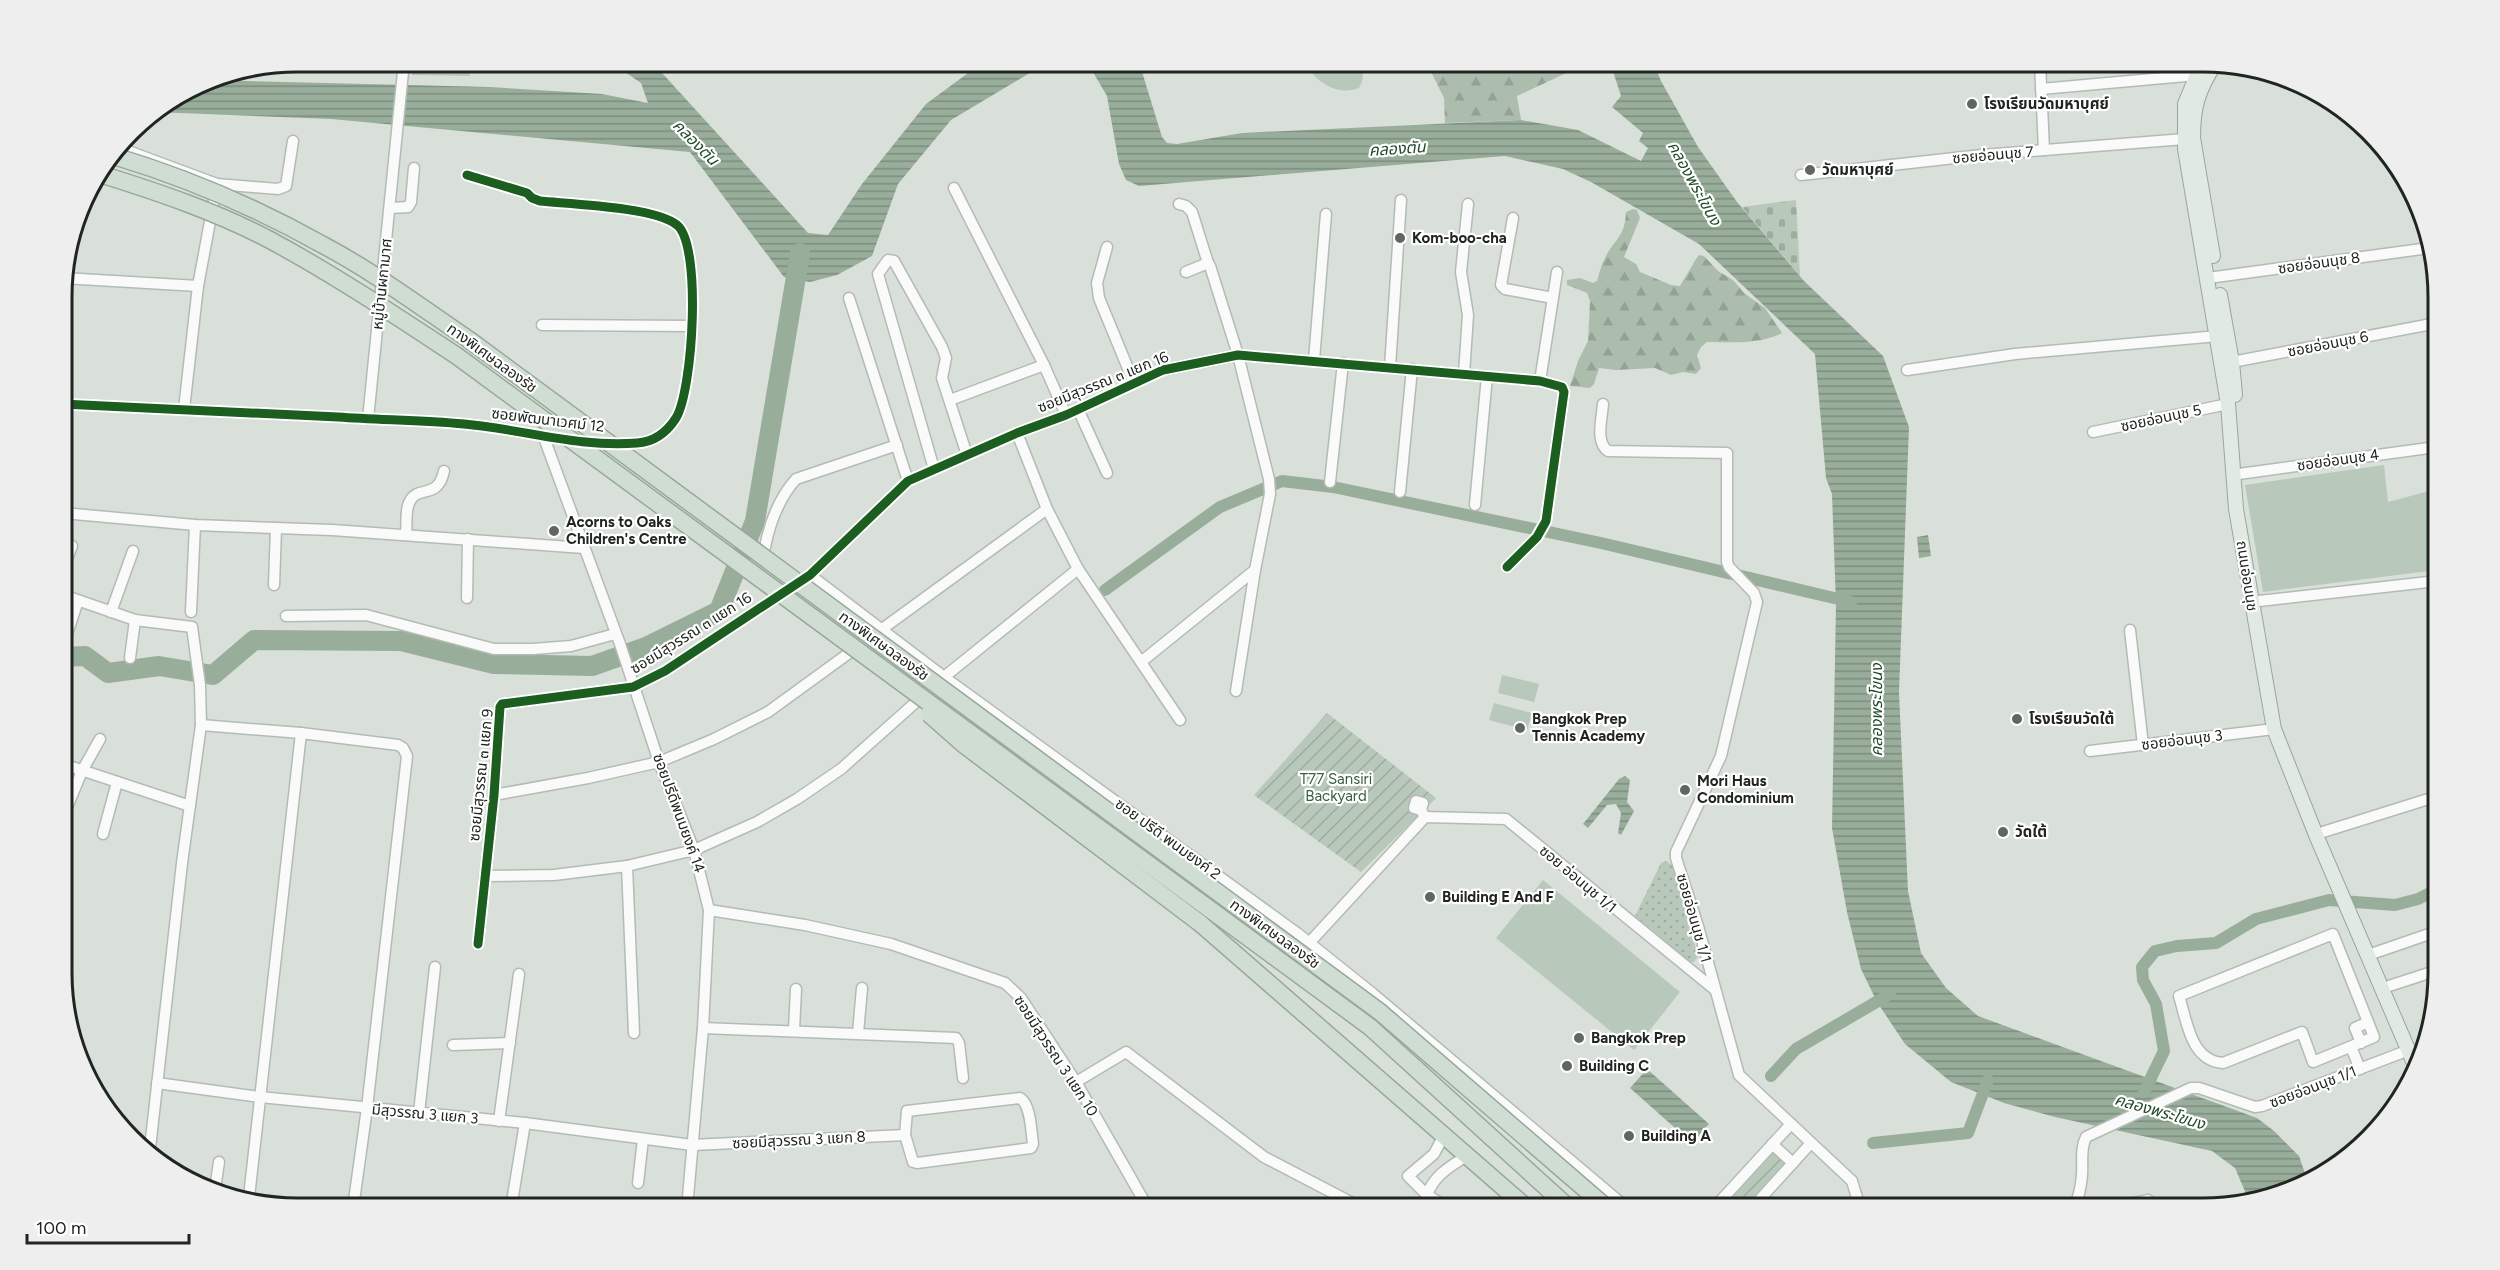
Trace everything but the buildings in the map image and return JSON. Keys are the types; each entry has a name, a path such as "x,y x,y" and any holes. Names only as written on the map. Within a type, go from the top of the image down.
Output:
{"highway":[{"name":"ทางพิเศษฉลองรัช","path":"121,158 164,171 290,227 366,271 468,339 1380,1012 1595,1198"},
{"name":"ทางพิเศษฉลองรัช","path":"107,176 158,192 224,218 270,240 457,356 1370,1027 1558,1198"},
{"path":"853,646 963,744 1201,924 1516,1198"}],"main road":[{"name":"ถนนอ่อนนุช","path":"2199,72 2185,104 2185,139 2227,359 2240,474 2240,509"},
{"name":"ถนนอ่อนนุช","path":"2210,72 2194,106 2193,129 2218,336 2227,359 2228,404 2240,509 2279,728 2319,834 2414,1052"}],"street":[{"name":"หมู่บ้านผกามาศ","path":"368,419 403,72"},
{"path":"2040,72 2044,150"},
{"path":"2041,89 2197,75"},
{"name":"ซอยอ่อนนุช 7","path":"1801,175 2044,150 2185,139"},
{"path":"127,151 217,184 283,188 286,186 293,141"},
{"path":"390,208 408,207 411,202 414,168"},
{"name":"ซอยพัฒนาเวศม์ 12","path":"72,404 466,424 588,442 638,443 654,440 666,431 684,401 689,377 692,326 690,256 687,238 678,225 665,218 635,211 540,201 527,193 467,175"},
{"path":"184,409 198,286 217,184"},
{"path":"954,188 1044,364 1066,415"},
{"path":"1390,367 1401,200"},
{"path":"1179,204 1186,206 1192,212 1238,355 1269,479 1270,494 1255,570 1236,691"},
{"path":"1464,374 1468,315 1461,272 1468,204"},
{"path":"1314,360 1326,214"},
{"path":"1513,218 1501,285 1505,289 1553,298"},
{"path":"1107,247 1097,283 1099,298 1134,383"},
{"name":"ซอยอ่อนนุช 8","path":"2212,277 2423,249"},
{"path":"934,469 878,274 888,260 894,261 942,347 946,358 942,378 968,454"},
{"path":"1186,272 1208,263"},
{"path":"1540,381 1557,272"},
{"path":"72,279 198,286"},
{"path":"849,298 908,481"},
{"path":"542,325 692,326"},
{"name":"ซอยอ่อนนุช 6","path":"2227,359 2428,325"},
{"path":"1907,370 2015,354 2218,336"},
{"name":"ซอยมีสุวรรณ ๓ แยก 16","path":"633,687 704,647 810,575 908,481 1017,433 1066,415 1163,370 1238,355 1540,381 1561,386 1564,392 1546,521 1537,537 1507,567"},
{"path":"1330,482 1343,363"},
{"path":"950,400 1044,364"},
{"path":"1400,492 1412,369"},
{"path":"1475,505 1487,376"},
{"name":"ซอยอ่อนนุช 1/1","path":"1603,404 1600,440 1608,451 1727,453 1727,562 1756,595 1756,606 1720,756 1676,858 1698,926 1739,1075 1852,1181 1858,1198"},
{"name":"ซอยอ่อนนุช 5","path":"2093,432 2228,404"},
{"path":"1078,409 1107,473"},
{"path":"1017,433 1047,509 1078,568 1180,720"},
{"name":"ซอยปรีดีพนมยงค์ 14","path":"543,435 628,669 659,762 694,850 709,910 703,1028 688,1198"},
{"path":"765,547 770,524 787,489 796,479 897,445"},
{"name":"ซอยอ่อนนุช 4","path":"2240,474 2428,448"},
{"path":"406,535 409,501 413,497 436,488 442,481 444,471"},
{"path":"494,795 659,762 714,739 768,712 1047,509"},
{"path":"72,514 195,525 406,535 584,548"},
{"path":"191,612 195,525"},
{"path":"274,585 276,528"},
{"path":"467,598 468,540"},
{"path":"111,612 133,551"},
{"path":"484,876 554,875 627,866 694,850 757,822 797,799 841,769 944,677 1078,568"},
{"path":"1141,662 1255,570"},
{"name":"ซอย ปรีดี พนมยงค์ 2","path":"810,575 944,677 1309,943 1372,993 1615,1198"},
{"path":"2255,602 2428,582"},
{"path":"72,599 135,620 192,627 197,658 201,725 151,1143"},
{"path":"72,619 78,601"},
{"path":"286,616 366,615 494,649 571,646 617,639"},
{"path":"130,658 135,620"},
{"path":"2130,630 2143,745"},
{"name":"ซอยมีสุวรรณ ๓ แยก 9","path":"478,944 494,795 500,707 502,704 633,687"},
{"path":"201,725 302,733 398,745 403,748 407,756 355,1198"},
{"name":"ซอยอ่อนนุช 3","path":"2090,751 2279,728"},
{"path":"249,1193 302,733"},
{"path":"72,795 82,771 100,739"},
{"path":"72,767 190,806"},
{"path":"103,834 117,782"},
{"path":"2319,834 2428,799"},
{"name":"ซอย อ่อนนุช 1/1","path":"1309,943 1423,813 1506,819 1714,989"},
{"path":"627,866 634,1033"},
{"name":"ซอยมีสุวรรณ 3 แยก 10","path":"709,910 805,925 891,944 1005,984 1021,998 1076,1082 1142,1198"},
{"path":"2333,934 2374,1037 2351,1047 2313,1062 2302,1032 2223,1063 2212,1062 2198,1052 2179,996 2333,934"},
{"path":"2371,954 2428,934"},
{"path":"419,1113 435,967"},
{"path":"499,1121 519,974"},
{"path":"2386,988 2428,974"},
{"path":"858,1033 862,988"},
{"path":"794,1030 796,989"},
{"path":"703,1028 956,1038 959,1043 963,1078"},
{"path":"453,1045 510,1043"},
{"path":"2351,1047 2360,1069"},
{"path":"1076,1082 1126,1052 1264,1157 1333,1198"},
{"name":"ซอยอ่อนนุช 1/1","path":"2078,1198 2082,1176 2082,1146 2086,1137 2191,1088 2199,1088 2255,1107 2262,1106 2360,1069 2413,1053"},
{"name":"มีสุวรรณ 3 แยก 3","path":"157,1083 260,1097 525,1123 692,1146"},
{"path":"1020,1098 1025,1102 1033,1144 1027,1150 917,1163 911,1159 906,1135 907,1112 1020,1098"},
{"path":"513,1198 525,1123"},
{"path":"1722,1198 1791,1124"},
{"name":"ซอยมีสุวรรณ 3 แยก 8","path":"692,1146 906,1135"},
{"path":"1432,1198 1408,1176 1434,1154 1444,1135"},
{"path":"638,1183 643,1139"},
{"path":"1761,1198 1811,1143"},
{"path":"1772,1144 1793,1163"},
{"path":"1427,1195 1431,1184 1438,1176 1468,1155"},
{"path":"216,1183 219,1162"}],"green space":[{"path":"412,72 470,72 470,76 412,75"},
{"path":"1311,72 1362,72 1363,77 1359,88 1341,90 1326,85"},
{"path":"1431,72 1569,72 1517,96 1521,120 1445,123 1444,98"},
{"path":"1796,200 1800,276 1742,207"},
{"path":"1637,210 1640,218 1624,257 1636,264 1640,272 1671,285 1680,286 1699,255 1704,256 1718,271 1733,280 1744,293 1765,308 1782,333 1755,341 1707,342 1697,355 1701,368 1696,374 1683,372 1671,375 1655,368 1616,370 1599,368 1594,384 1590,388 1570,386 1578,361 1588,341 1590,301 1587,293 1567,285 1567,280 1580,278 1593,283 1597,281 1608,252 1624,227 1626,212"},
{"path":"2384,465 2388,502 2428,491 2428,571 2263,592 2245,485"},
{"path":"1502,675 1539,684 1534,702 1498,693"},
{"path":"1494,703 1532,713 1527,730 1489,720"},
{"name":"T77 Sansiri Backyard","path":"1327,713 1436,798 1361,872 1254,795"},
{"path":"1666,861 1673,866 1698,956 1694,962 1690,962 1635,916 1661,863"},
{"path":"1543,880 1680,992 1634,1050 1496,938"},
{"path":"1772,1149 1789,1162 1756,1198 1729,1198"}],"water":[{"name":"คลองตัน","path":"625,72 661,72 808,233 828,235 862,184 926,104 969,72 1031,72 951,120 898,184 872,256 837,275 810,282 784,277 690,152 331,119 169,113 198,95 236,81 489,87 602,94 648,103 641,83"},
{"path":"1093,72 1142,72 1162,137 1167,143 1177,144 1242,133 1521,120 1578,130 1641,161 1648,148 1639,141 1643,133 1612,107 1621,96 1613,72 1657,72 1698,147 1737,202 1804,281 1883,356 1909,427 1899,692 1908,891 1921,953 1946,988 1978,1016 2257,1118 2299,1156 2305,1173 2275,1186 2246,1194 2235,1168 2212,1151 2055,1117 2004,1103 1951,1082 1905,1044 1877,1002 1861,969 1847,912 1832,828 1836,604 1832,494 1826,478 1815,354 1699,244 1591,182 1563,169 1505,156 1139,186 1126,180 1119,164 1107,96"},
{"path":"1928,535 1931,556 1919,558 1917,537"},
{"path":"1625,776 1630,780 1627,802 1634,811 1621,835 1618,833 1621,813 1616,804 1607,805 1588,828 1583,824 1619,779"},
{"path":"1647,1069 1709,1124 1692,1143 1630,1088"}],"waterway":[{"path":"72,657 85,656 108,673 159,666 213,675 254,640 401,641 494,664 592,666 646,647 719,611 755,521 800,253"},
{"path":"1105,590 1220,507 1282,481 1333,487 1601,543 1851,602"},
{"name":"คลองพระโขนง","path":"2144,1092 2164,1051 2156,1004 2143,980 2142,967 2155,951 2177,946 2216,943 2256,919 2329,900 2395,905 2428,894"},
{"path":"1771,1076 1796,1049 1890,994"},
{"path":"1873,1143 1968,1133 1988,1080"}],"cycle path":[{"path":"72,404 448,423 486,426 594,443 637,443 649,441 660,435 676,418 682,402 690,350 692,318 690,260 685,238 677,225 666,219 632,210 540,201 527,193 467,175"},
{"path":"478,944 502,704 633,687 665,671 810,575 908,481 1017,433 1066,415 1163,370 1238,355 1540,381 1562,387 1564,392 1546,521 1537,537 1507,567"}],"place":[{"name":"โรงเรียนวัดมหาบุศย์","path":"1972,104"},
{"name":"วัดมหาบุศย์","path":"1810,170"},
{"name":"Kom-boo-cha","path":"1400,238"},
{"name":"Acorns to Oaks Children's Centre","path":"554,531"},
{"name":"โรงเรียนวัดใต้","path":"2017,719"},
{"name":"Bangkok Prep Tennis Academy","path":"1520,728"},
{"name":"Mori Haus Condominium","path":"1685,790"},
{"name":"วัดใต้","path":"2003,832"},
{"name":"Building E And F","path":"1430,897"},
{"name":"Bangkok Prep","path":"1579,1038"},
{"name":"Building C","path":"1567,1066"},
{"name":"Building A","path":"1629,1136"}]}
